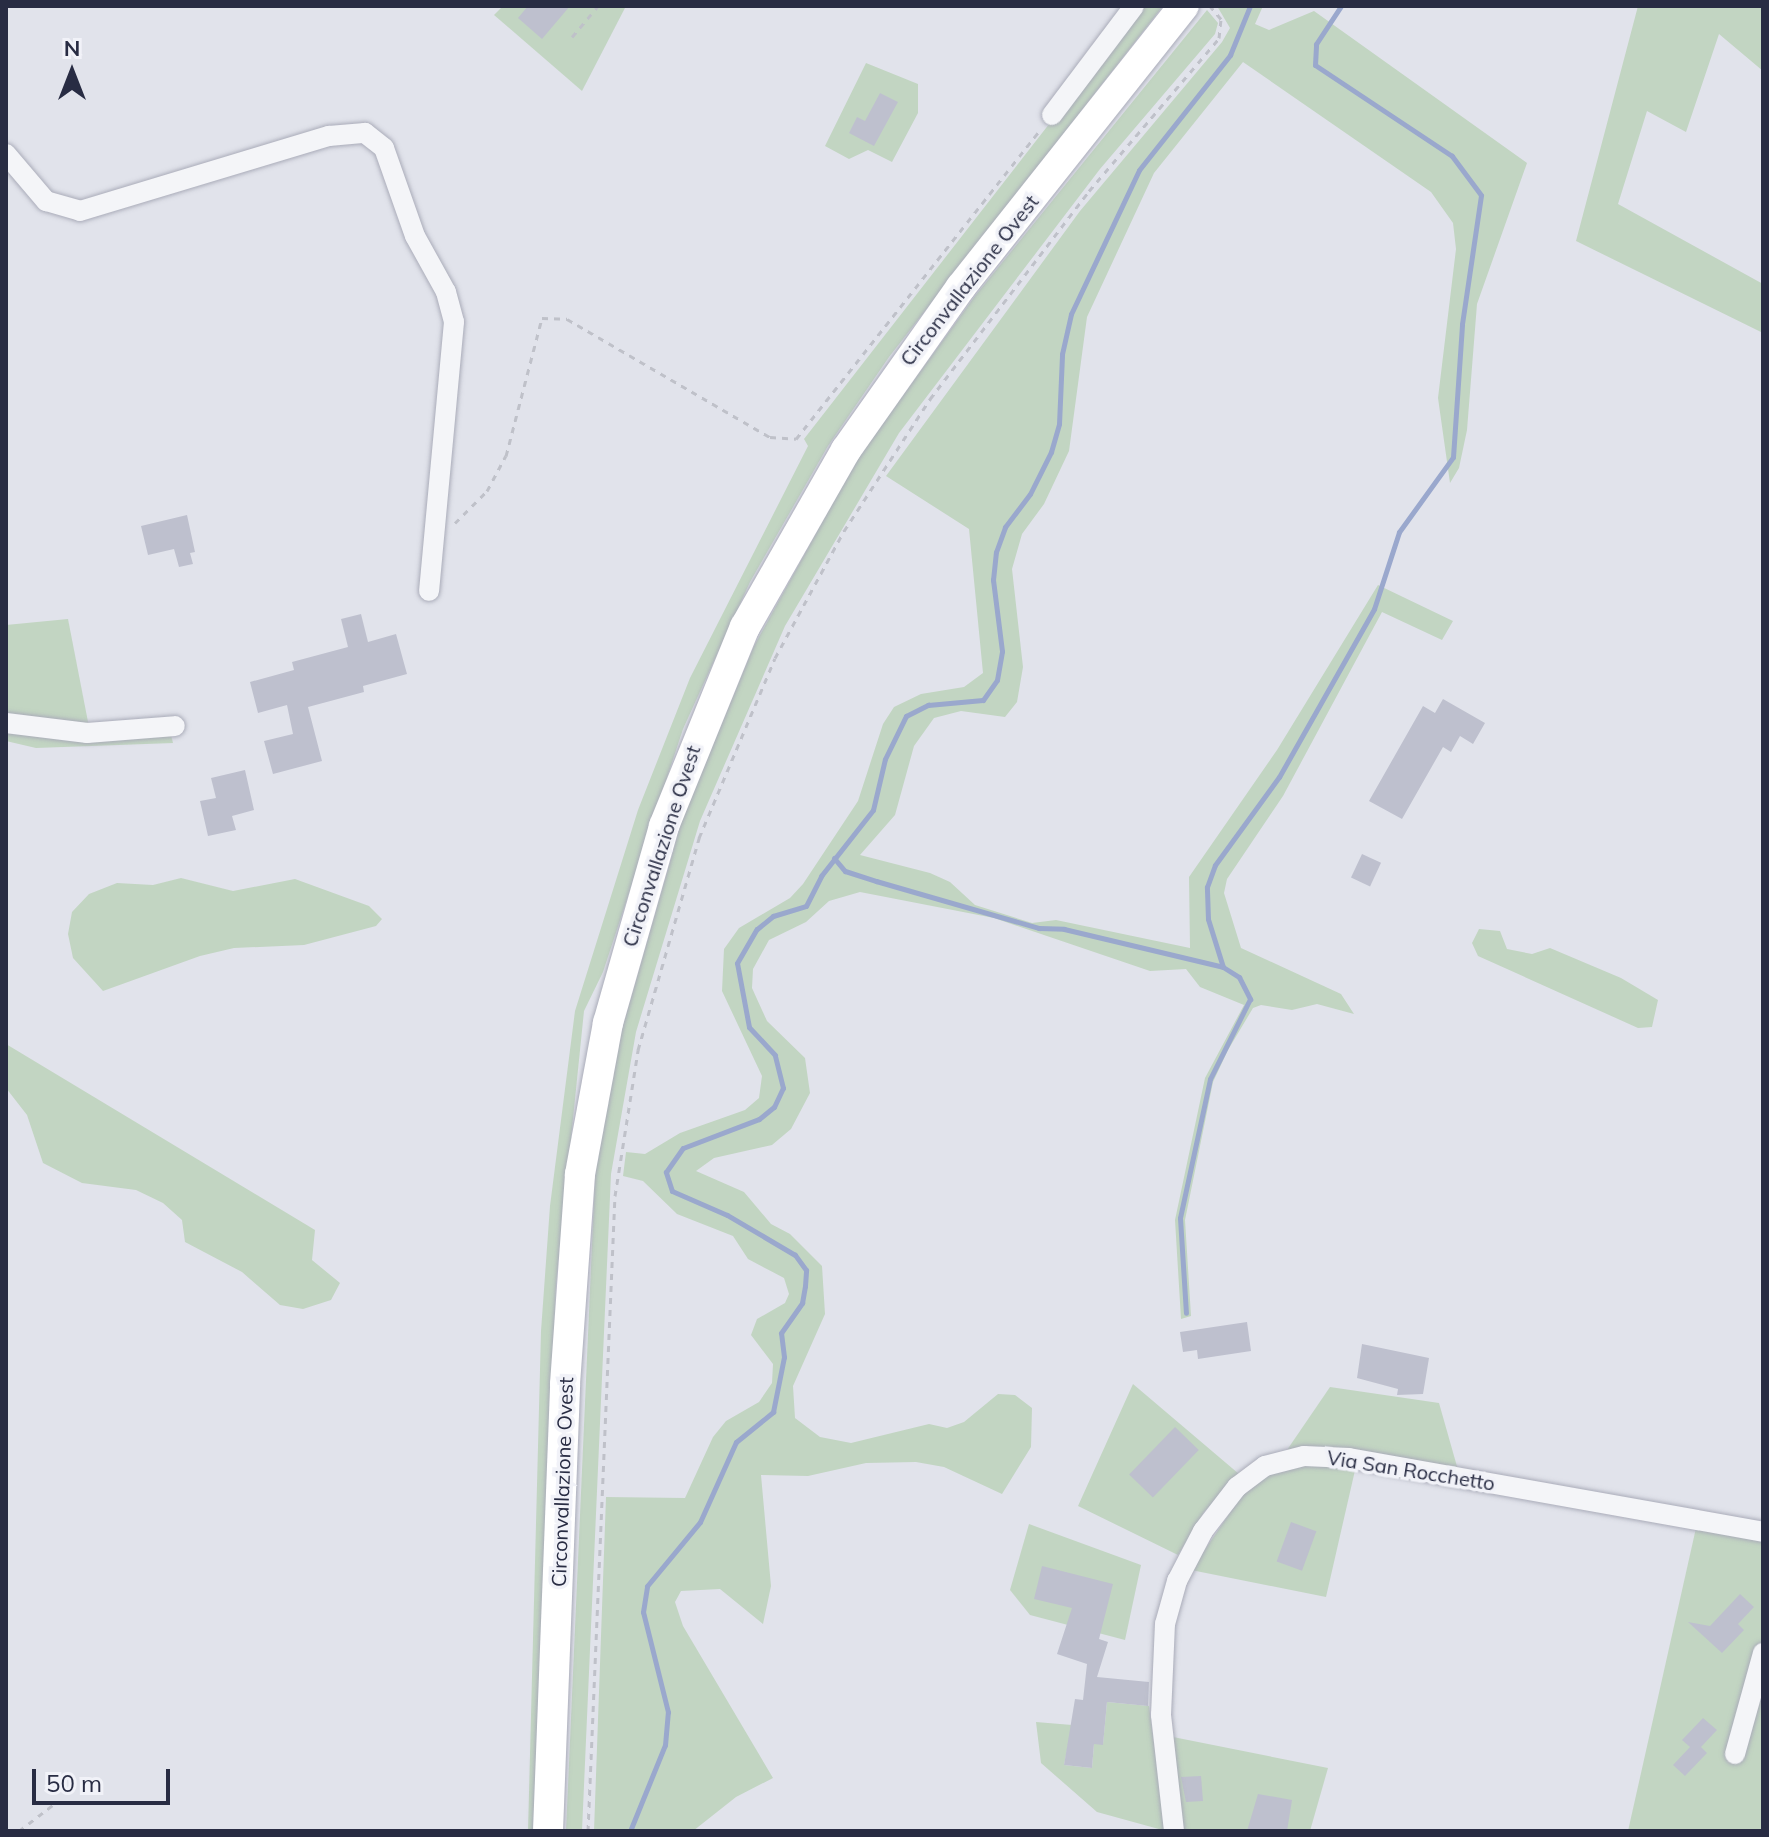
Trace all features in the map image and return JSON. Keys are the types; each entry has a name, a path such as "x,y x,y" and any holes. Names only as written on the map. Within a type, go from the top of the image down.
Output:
{"highway":[{"name":"Circonvallazione Ovest","path":"548,1831 577,1200 608,1023 647,876 726,669 812,506 906,360 1184,6"}],"street":[{"path":"1052,115 1134,6"},
{"path":"6,154 46,201 80,211 329,136 352,132 375,139 393,163 415,236 446,292 454,322 429,591"},
{"path":"6,723 87,733 175,726"},
{"name":"Via San Rocchetto","path":"1174,1831 1161,1715 1165,1624 1177,1581 1203,1531 1229,1495 1265,1466 1304,1456 1349,1458 1763,1532"},
{"path":"1735,1754 1763,1653"}],"path":[{"path":"572,37 598,6"},
{"path":"588,1831 615,1196 638,1050 699,838 788,631 861,504 915,420 1089,191 1219,38 1221,19 1210,6"},
{"path":"433,545 497,476 542,318 567,319 770,437 796,439 1052,115"},
{"path":"19,1831 54,1804"}],"green space":[{"path":"503,6 626,6 582,91 494,15"},
{"path":"1141,6 1163,6 889,357 828,446 750,582 683,729 603,972 584,1011 556,1285 533,1831 528,1831 541,1331 550,1206 575,1011 638,810 690,678 808,446 804,439"},
{"path":"1217,6 1263,6 1255,24 1269,30 1314,11 1527,163 1477,304 1467,430 1459,468 1450,483 1438,398 1456,249 1453,223 1431,192 1243,62 1154,173 1087,317 1069,451 1044,504 1022,534 1012,569 1023,667 1017,702 1005,717 961,711 934,718 914,746 895,815 860,855 930,873 950,882 975,905 1032,923 1056,920 1190,948 1189,877 1277,750 1378,585 1453,621 1442,640 1382,612 1283,796 1227,879 1224,893 1241,948 1341,994 1354,1014 1317,1004 1292,1010 1261,1005 1253,1008 1228,1050 1213,1082 1185,1220 1191,1316 1181,1319 1175,1220 1205,1078 1244,1005 1200,987 1186,969 1150,971 994,918 860,892 829,901 806,922 769,940 753,969 752,988 767,1021 805,1058 810,1093 791,1129 772,1145 714,1158 696,1171 744,1192 771,1224 790,1234 822,1266 825,1314 793,1386 795,1418 820,1437 851,1443 929,1424 947,1428 964,1422 998,1394 1015,1395 1032,1408 1031,1447 1002,1494 944,1467 916,1462 866,1463 808,1476 761,1475 771,1586 763,1624 720,1589 681,1591 675,1602 683,1626 773,1778 736,1797 693,1831 594,1831 606,1497 685,1498 713,1437 726,1421 759,1402 772,1383 773,1364 751,1335 757,1319 785,1303 789,1294 784,1278 748,1259 733,1236 677,1214 643,1181 623,1176 626,1152 645,1154 680,1133 745,1110 759,1098 762,1076 722,991 724,949 739,928 790,898 803,884 858,801 883,724 894,707 921,694 964,687 983,673 969,529 886,476 1080,211 1222,42 1230,28"},
{"path":"1638,6 1763,6 1763,71 1719,34 1686,132 1647,111 1618,204 1763,284 1763,333 1576,241"},
{"path":"1207,10 1218,23 1215,34 1100,169 899,433 785,626 700,821 636,1032 611,1174 582,1831 566,1831 595,1177 616,1050 683,817 754,646 857,459 975,296"},
{"path":"866,63 918,84 918,113 892,162 868,150 849,159 825,146"},
{"path":"68,619 89,727 6,717 6,625"},
{"path":"6,730 170,731 173,743 36,748 6,741"},
{"path":"181,878 233,891 295,879 369,906 382,919 376,926 304,945 234,948 200,956 103,991 73,958 68,934 72,912 89,894 117,883 153,885"},
{"path":"1479,929 1500,931 1507,949 1532,954 1550,948 1621,978 1658,1000 1652,1027 1638,1028 1478,956 1472,943"},
{"path":"6,1044 315,1230 312,1260 340,1283 331,1300 303,1309 280,1305 242,1272 185,1242 182,1220 163,1203 136,1190 82,1183 43,1163 27,1115 6,1088"},
{"path":"1133,1384 1239,1474 1204,1512 1178,1555 1078,1506"},
{"path":"1330,1387 1439,1403 1458,1470 1287,1450"},
{"path":"1297,1463 1356,1466 1326,1597 1191,1570 1240,1498 1259,1479"},
{"path":"1029,1524 1141,1565 1125,1640 1030,1615 1010,1590"},
{"path":"1696,1528 1763,1540 1763,1831 1628,1831"},
{"path":"1107,1702 1149,1706 1166,1831 1097,1812 1041,1763 1036,1722 1072,1725 1064,1765 1092,1768 1094,1744 1103,1744"},
{"path":"1173,1737 1328,1768 1310,1831 1182,1831"}],"building":[{"path":"528,6 570,6 542,39 518,18"},
{"path":"880,93 898,102 874,146 849,133 857,117 865,121"},
{"path":"187,515 195,552 190,553 193,564 179,567 174,549 148,555 141,526"},
{"path":"361,614 368,642 396,634 407,674 363,686 364,692 308,707 322,761 273,774 264,741 293,734 287,705 258,713 250,682 294,670 292,662 348,647 341,619"},
{"path":"1443,699 1485,723 1473,744 1460,736 1451,752 1443,747 1402,819 1369,801 1423,706 1435,713"},
{"path":"245,770 254,810 232,816 236,830 208,836 200,801 216,798 211,778"},
{"path":"1362,854 1381,863 1370,886 1351,878"},
{"path":"1247,1322 1251,1351 1198,1359 1197,1350 1183,1352 1180,1332"},
{"path":"1362,1344 1429,1358 1423,1394 1397,1395 1398,1389 1357,1378"},
{"path":"1175,1427 1199,1450 1153,1497 1129,1474"},
{"path":"1291,1522 1316,1531 1302,1571 1277,1561"},
{"path":"1042,1566 1113,1584 1099,1639 1108,1642 1097,1677 1149,1682 1148,1706 1107,1702 1103,1745 1094,1744 1092,1768 1064,1765 1075,1699 1083,1700 1087,1664 1057,1654 1072,1608 1034,1599"},
{"path":"1740,1594 1754,1607 1738,1624 1744,1630 1722,1653 1688,1622 1710,1626"},
{"path":"1703,1718 1717,1730 1701,1747 1707,1753 1685,1776 1673,1765 1690,1747 1682,1740"},
{"path":"1201,1776 1203,1801 1186,1802 1181,1777"},
{"path":"1258,1794 1292,1800 1287,1831 1247,1831"}],"waterway":[{"path":"630,1831 665,1745 668,1712 643,1612 647,1586 700,1522 736,1442 773,1412 784,1357 781,1333 802,1303 805,1286 806,1270 795,1255 727,1215 672,1191 666,1172 683,1148 759,1119 774,1107 783,1088 775,1055 749,1027 737,963 757,929 773,916 806,906 821,876 873,810 885,759 906,716 928,705 983,700 997,680 1002,651 993,580 996,552 1005,527 1030,494 1051,452 1059,424 1062,354 1071,314 1139,170 1230,55 1250,6"},
{"path":"1223,967 1208,919 1207,887 1215,865 1279,777 1374,609 1399,532 1453,457 1462,324 1481,195 1452,156 1315,65 1316,44 1341,6"},
{"path":"834,858 845,871 876,881 1039,928 1064,929 1223,967 1239,977 1250,999 1210,1079 1180,1218 1186,1313"}]}
